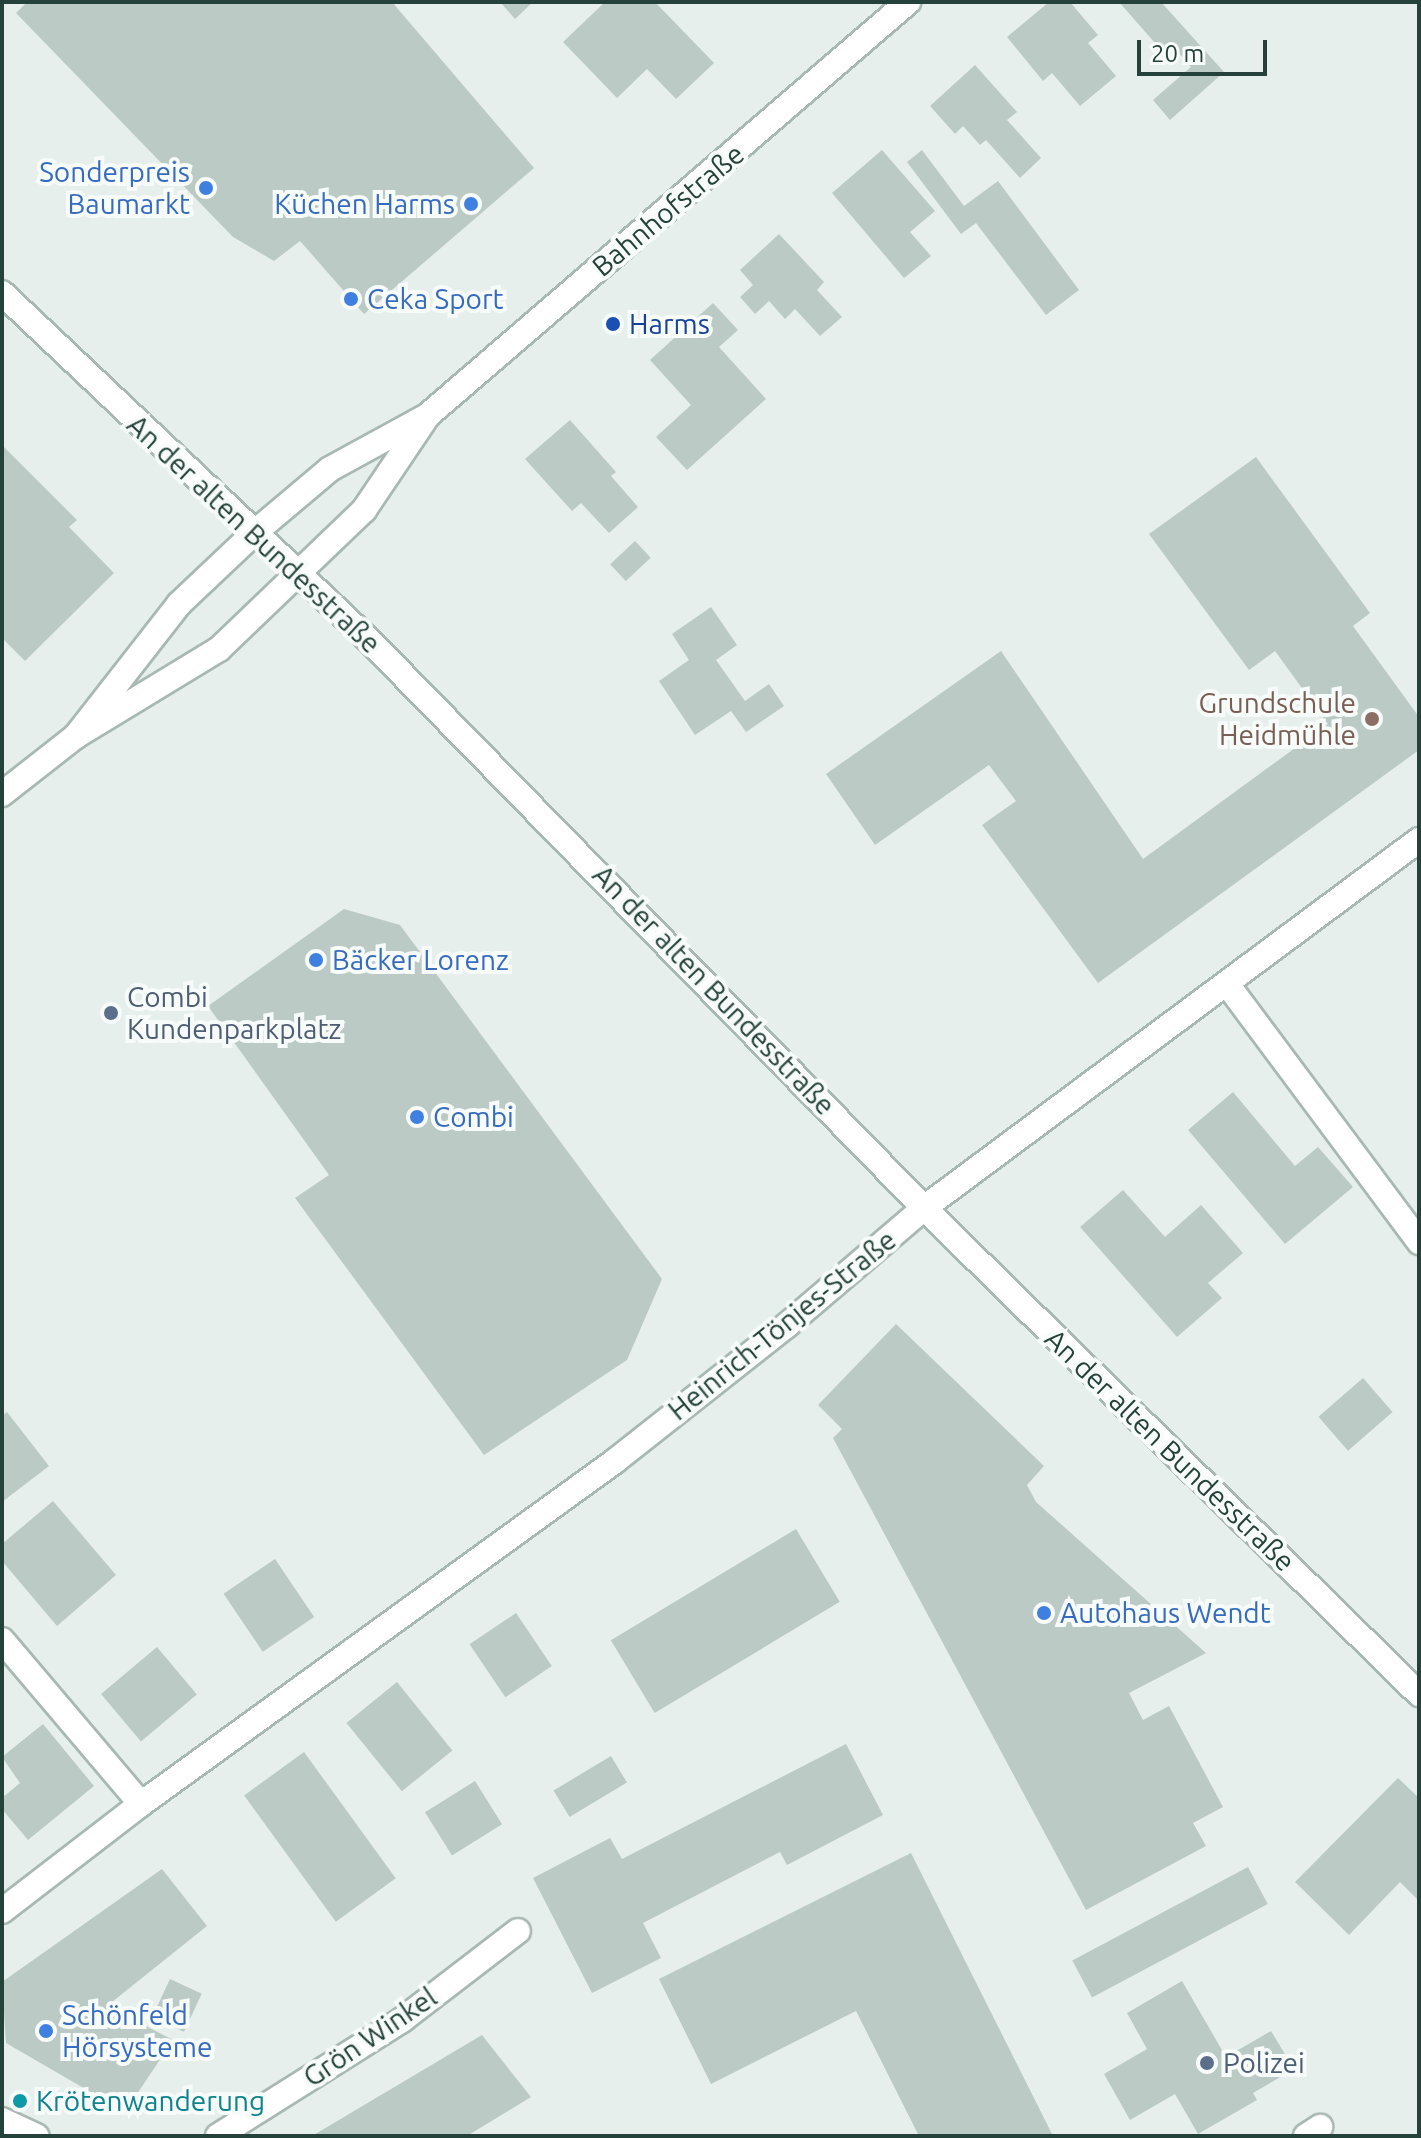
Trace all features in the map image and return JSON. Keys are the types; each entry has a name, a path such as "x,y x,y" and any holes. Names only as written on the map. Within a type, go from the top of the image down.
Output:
{"street":[{"name":"Bahnhofstraße","path":"76,736 179,604 254,533 330,469 427,416 908,2"},
{"name":"An der alten Bundesstraße","path":"2,293 299,574 591,863 924,1208 1419,1694"},
{"name":"Bahnhofstraße","path":"2,794 76,736 219,649 364,510 427,416"},
{"name":"Heinrich-Tönjes-Straße","path":"2,1911 141,1804 615,1461 787,1325 924,1208 1419,840"},
{"path":"1227,984 1419,1242"},
{"path":"2,1640 141,1804"},
{"name":"Grön Winkel","path":"218,2136 402,2020 518,1931"},
{"path":"4,2127 36,2136"}],"building":[{"path":"27,2 392,2 534,168 364,314 300,241 274,261 233,237 16,13"},
{"path":"500,2 533,2 515,19"},
{"path":"605,2 655,2 714,63 676,99 647,69 617,98 563,42"},
{"path":"1049,2 1070,2 1098,35 1088,43 1116,76 1080,106 1052,73 1043,81 1007,37"},
{"path":"1119,2 1161,2 1224,72 1170,120 1153,100 1191,67 1171,44 1162,51"},
{"path":"975,65 1017,112 1007,120 1041,158 1020,178 986,140 980,145 963,126 955,134 930,106"},
{"path":"882,150 935,211 910,232 931,256 904,278 832,193"},
{"path":"922,150 964,206 998,181 1079,290 1046,315 976,223 961,234 907,162"},
{"path":"779,234 824,282 817,290 842,317 820,336 795,309 785,319 769,301 755,314 740,297 753,285 740,270"},
{"path":"713,303 738,330 719,347 766,399 687,470 656,437 691,405 650,360"},
{"path":"570,420 616,472 611,476 638,507 609,533 581,503 572,511 525,459"},
{"path":"2,445 77,520 69,527 114,573 25,661 2,638"},
{"name":"Grundschule Heidmühle","path":"1256,457 1370,613 1353,626 1419,717 1419,750 1098,983 982,825 1016,801 989,765 875,845 826,774 1001,651 1143,859 1328,724 1275,651 1249,670 1149,534"},
{"path":"635,541 651,558 626,581 610,564"},
{"path":"711,607 737,645 716,660 745,701 769,684 784,706 746,732 731,711 695,735 659,681 689,660 672,634"},
{"path":"344,909 400,925 662,1279 627,1360 484,1455 295,1198 329,1175 208,1006"},
{"path":"1233,1092 1295,1166 1318,1147 1353,1187 1285,1244 1188,1130"},
{"path":"1123,1190 1165,1237 1201,1205 1243,1253 1208,1283 1222,1298 1177,1337 1080,1227"},
{"name":"Autohaus Wendt","path":"896,1324 1044,1466 1027,1485 1036,1502 1206,1653 1129,1693 1143,1720 1169,1706 1223,1807 1193,1823 1206,1846 1086,1910 833,1438 842,1429 818,1405"},
{"path":"1363,1378 1393,1412 1348,1451 1318,1417"},
{"path":"7,1412 49,1466 2,1502 2,1416"},
{"path":"53,1501 116,1575 57,1626 2,1561 2,1544"},
{"path":"796,1529 840,1602 655,1713 611,1640"},
{"path":"275,1559 314,1617 263,1652 224,1594"},
{"path":"516,1613 552,1666 505,1697 470,1644"},
{"path":"157,1647 197,1694 141,1741 101,1694"},
{"path":"397,1682 452,1750 402,1791 346,1723"},
{"path":"43,1724 94,1786 28,1840 2,1809 2,1798 20,1783 2,1757"},
{"path":"846,1744 883,1815 787,1865 780,1852 643,1923 661,1958 592,1993 533,1878 610,1838 622,1859"},
{"path":"304,1752 396,1878 336,1922 244,1795"},
{"path":"611,1756 627,1783 570,1817 554,1791"},
{"path":"1398,1778 1419,1798 1419,1901 1400,1882 1349,1935 1295,1882"},
{"path":"475,1781 502,1824 452,1856 425,1812"},
{"path":"911,1853 1053,2136 919,2136 856,2011 711,2084 659,1979"},
{"path":"1248,1867 1268,1904 1092,1998 1072,1960"},
{"path":"162,1869 207,1926 107,2006 173,2040 125,2112 6,2043 2,1982"},
{"path":"170,1979 202,1994 184,2032 152,2017"},
{"name":"Polizei","path":"1182,1981 1226,2057 1271,2031 1294,2069 1253,2093 1257,2100 1198,2134 1175,2094 1130,2120 1104,2074 1147,2049 1127,2013"},
{"path":"482,2035 531,2097 467,2136 312,2136"}],"place":[{"name":"Sonderpreis Baumarkt","path":"206,188"},
{"name":"Küchen Harms","path":"471,204"},
{"name":"Ceka Sport","path":"351,299"},
{"name":"Harms","path":"613,324"},
{"name":"Grundschule Heidmühle","path":"1372,719"},
{"name":"Bäcker Lorenz","path":"316,960"},
{"name":"Combi Kundenparkplatz","path":"111,1013"},
{"name":"Combi","path":"417,1117"},
{"name":"Autohaus Wendt","path":"1044,1613"},
{"name":"Schönfeld Hörsysteme","path":"46,2031"},
{"name":"Polizei","path":"1207,2063"},
{"name":"Krötenwanderung","path":"20,2101"}]}
